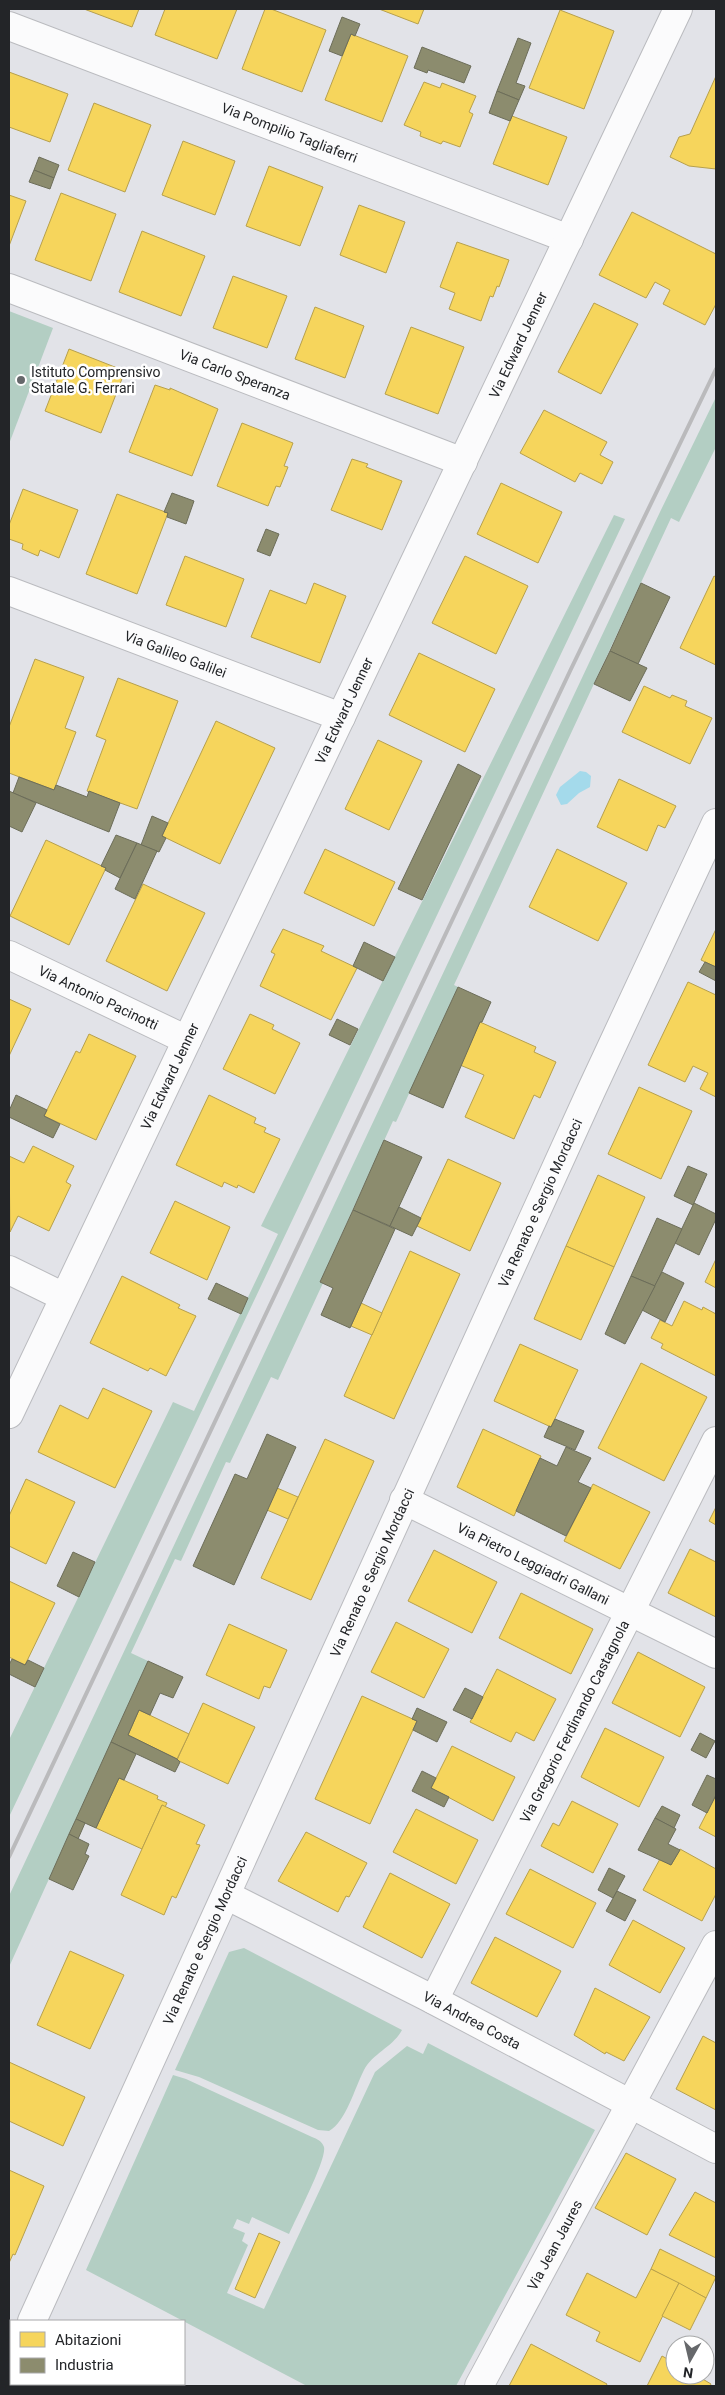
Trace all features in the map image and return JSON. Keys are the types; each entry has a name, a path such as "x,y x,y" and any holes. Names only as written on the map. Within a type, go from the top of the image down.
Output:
{"street":[{"name":"Via Edward Jenner","path":"9,1414 569,239 670,11"},
{"name":"Via Pompilio Tagliaferri","path":"9,26 569,239"},
{"name":"Via Carlo Speranza","path":"9,288 463,462"},
{"name":"Via Galileo Galilei","path":"9,590 341,718"},
{"name":"Via Renato e Sergio Mordacci","path":"32,2320 404,1500 591,1091 716,824"},
{"name":"Via Antonio Pacinotti","path":"9,955 187,1040"},
{"path":"9,1270 64,1297"},
{"name":"Via Gregorio Ferdinando Castagnola","path":"434,2000 716,1441"},
{"name":"Via Pietro Leggiadri Gallani","path":"404,1500 716,1654"},
{"name":"Via Andrea Costa","path":"226,1895 434,2000 716,2149"},
{"name":"Via Jean Jaures","path":"479,2386 716,1945"}],"green space":[{"name":"Istituto Comprensivo Statale G. Ferrari","path":"9,311 53,328 9,444"},
{"path":"716,397 716,447 679,522 671,518 454,985 458,987 396,1122 393,1121 320,1282 323,1283 278,1380 271,1377 230,1463 226,1462 181,1561 175,1559 131,1653 148,1661 9,1967 9,1896 660,512"},
{"path":"614,515 625,519 9,1817 9,1740 173,1402 194,1411 278,1234 261,1226"},
{"path":"244,1948 402,2030 394,2041 368,2064 345,2112 329,2131 318,2130 199,2077 175,2070 229,1952"},
{"path":"428,2043 595,2130 456,2386 307,2386 185,2322 185,2320 181,2320 86,2270 173,2075 186,2079 316,2139 324,2147 324,2154 316,2176 289,2234 252,2217 249,2224 237,2219 233,2228 245,2233 242,2241 248,2245 227,2293 264,2309 375,2072 407,2046 423,2054"}],"water":[{"path":"580,771 586,772 591,776 590,787 579,793 567,804 561,805 556,795 560,787"}],"building: Abitazioni":[{"path":"84,9 139,9 132,27"},
{"path":"165,9 237,9 217,59 155,35"},
{"path":"265,9 271,9 326,30 302,92 242,69"},
{"path":"379,9 424,9 418,24"},
{"path":"560,10 614,31 584,109 529,88"},
{"path":"351,34 408,56 382,122 325,100"},
{"path":"9,72 68,94 50,142 9,127"},
{"path":"716,76 716,169 689,166 670,157 679,137 690,134"},
{"path":"424,82 440,88 442,83 476,96 469,112 473,114 460,147 443,141 441,144 420,136 421,132 404,125"},
{"path":"94,103 151,125 125,192 68,170"},
{"path":"512,116 567,137 548,185 493,164"},
{"path":"183,141 235,161 215,215 162,195"},
{"path":"269,166 323,187 300,246 246,226"},
{"path":"61,193 116,214 91,281 35,260"},
{"path":"9,195 26,201 9,246"},
{"path":"359,205 405,222 386,273 340,255"},
{"path":"632,212 716,254 716,304 705,325 663,304 670,290 655,282 646,298 599,275"},
{"path":"142,231 205,256 181,316 119,292"},
{"path":"457,242 509,260 499,287 497,286 493,297 490,296 481,321 449,309 455,293 440,287"},
{"path":"233,276 287,296 267,348 213,328"},
{"path":"594,303 638,324 601,394 558,372"},
{"path":"315,307 364,326 345,378 295,359"},
{"path":"411,327 464,347 438,414 385,394"},
{"path":"69,349 125,371 101,433 45,411"},
{"path":"155,385 170,390 170,388 218,409 192,476 129,452"},
{"path":"544,410 607,442 600,455 613,462 602,484 580,473 575,482 520,453"},
{"path":"242,423 293,443 284,466 288,467 280,487 276,486 268,506 217,486"},
{"path":"352,459 368,464 366,467 402,481 382,530 331,510"},
{"path":"501,483 562,512 538,563 477,534"},
{"path":"23,489 78,510 59,558 40,550 38,556 22,549 23,544 9,539 9,525"},
{"path":"117,494 168,513 137,594 86,574"},
{"path":"185,556 244,579 226,627 166,605"},
{"path":"465,556 528,586 496,654 432,623"},
{"path":"714,576 716,577 716,665 680,648"},
{"path":"314,583 346,596 320,663 251,637 270,590 306,604"},
{"path":"419,653 495,689 465,752 389,715"},
{"path":"35,659 84,677 65,728 76,732 54,790 9,773 9,727"},
{"path":"118,678 178,701 137,809 87,791 106,740 96,736"},
{"path":"644,686 670,698 672,695 687,701 685,706 712,718 690,764 622,732"},
{"path":"216,721 275,748 220,864 162,836"},
{"path":"378,740 422,761 389,830 345,809"},
{"path":"619,779 676,806 665,828 658,825 647,851 597,827"},
{"path":"46,840 106,868 69,945 10,916"},
{"path":"325,849 395,882 374,926 304,893"},
{"path":"557,849 627,883 598,941 529,907"},
{"path":"143,884 205,913 167,991 106,961"},
{"path":"283,929 324,946 321,951 357,968 331,1020 260,986 275,954 271,952"},
{"path":"716,929 716,967 701,960"},
{"path":"688,982 716,995 716,1097 700,1089 708,1073 693,1066 685,1082 648,1065"},
{"path":"9,999 31,1009 9,1056"},
{"path":"250,1014 274,1025 272,1029 300,1043 275,1094 223,1069"},
{"path":"480,1022 536,1047 534,1052 556,1062 540,1098 534,1095 514,1139 465,1117 484,1075 460,1065"},
{"path":"89,1034 136,1056 96,1140 44,1116 76,1051 80,1053"},
{"path":"639,1087 692,1111 661,1179 608,1154"},
{"path":"209,1095 256,1118 254,1123 266,1128 264,1132 280,1139 254,1193 238,1185 237,1188 224,1182 222,1187 176,1165"},
{"path":"33,1146 74,1166 66,1182 71,1185 49,1231 18,1216 10,1232 9,1156 24,1163"},
{"path":"448,1159 501,1183 470,1251 417,1226"},
{"path":"598,1175 645,1197 614,1267 566,1246"},
{"path":"175,1201 230,1227 207,1280 150,1253"},
{"path":"566,1246 614,1267 581,1340 534,1319"},
{"path":"410,1251 460,1274 394,1419 344,1396"},
{"path":"716,1259 716,1288 705,1282"},
{"path":"122,1276 180,1305 178,1308 196,1316 166,1376 150,1368 148,1371 90,1343"},
{"path":"684,1301 702,1310 703,1307 716,1314 716,1376 661,1348 663,1344 651,1338 660,1320 672,1326"},
{"path":"361,1303 382,1313 372,1335 351,1326"},
{"path":"520,1344 578,1370 551,1427 494,1401"},
{"path":"641,1363 707,1397 664,1481 598,1448"},
{"path":"103,1388 152,1411 115,1488 38,1452 60,1405 88,1419"},
{"path":"483,1429 541,1456 514,1516 457,1487"},
{"path":"325,1439 374,1461 311,1600 261,1578"},
{"path":"26,1479 75,1502 46,1564 9,1546 9,1516"},
{"path":"593,1484 650,1512 620,1569 564,1541"},
{"path":"277,1488 298,1497 288,1519 267,1510"},
{"path":"716,1507 716,1525 709,1521"},
{"path":"690,1549 716,1562 716,1617 668,1593"},
{"path":"434,1550 497,1582 472,1633 408,1601"},
{"path":"9,1581 55,1603 25,1665 9,1657"},
{"path":"521,1593 593,1629 571,1674 499,1638"},
{"path":"396,1622 449,1649 424,1698 371,1672"},
{"path":"229,1624 287,1650 270,1688 264,1686 259,1699 206,1675"},
{"path":"638,1652 705,1687 680,1737 612,1703"},
{"path":"497,1669 556,1699 534,1741 516,1732 511,1742 470,1722"},
{"path":"362,1696 417,1721 370,1824 315,1799"},
{"path":"203,1703 255,1727 228,1784 177,1760"},
{"path":"139,1710 189,1734 177,1759 128,1735"},
{"path":"605,1728 664,1757 639,1807 581,1777"},
{"path":"452,1746 515,1777 493,1821 431,1788"},
{"path":"119,1778 158,1796 157,1799 167,1803 165,1807 162,1805 142,1849 96,1828"},
{"path":"716,1795 716,1837 699,1828"},
{"path":"572,1801 618,1824 593,1873 541,1846 553,1823 559,1826"},
{"path":"162,1805 205,1825 196,1844 200,1845 176,1898 172,1896 164,1915 121,1895"},
{"path":"416,1809 478,1840 456,1884 393,1852"},
{"path":"306,1832 367,1863 349,1897 346,1896 338,1912 278,1881"},
{"path":"680,1849 716,1869 716,1894 702,1921 643,1890 660,1859 671,1865"},
{"path":"530,1869 596,1903 573,1948 506,1914"},
{"path":"390,1873 450,1904 422,1958 363,1927"},
{"path":"633,1920 685,1948 660,1993 609,1965"},
{"path":"495,1937 561,1971 537,2017 471,1983"},
{"path":"70,1951 124,1975 90,2049 37,2025"},
{"path":"595,1988 650,2017 624,2061 606,2052 605,2054 574,2035"},
{"path":"703,2036 716,2043 716,2110 676,2089"},
{"path":"9,2062 85,2097 63,2146 9,2121"},
{"path":"626,2153 676,2179 647,2235 595,2208"},
{"path":"9,2170 44,2186 15,2255 13,2254 9,2263"},
{"path":"695,2192 716,2203 716,2258 669,2235"},
{"path":"259,2233 280,2242 255,2298 235,2289"},
{"path":"660,2249 716,2277 706,2298 651,2269"},
{"path":"651,2269 679,2283 640,2362 596,2341 600,2332 566,2315 587,2273 636,2298"},
{"path":"679,2283 706,2298 690,2330 662,2316"},
{"path":"531,2344 607,2384 606,2386 509,2386"},
{"path":"662,2356 665,2358 665,2385 710,2385 710,2386 647,2386"}],"building: Industria":[{"path":"342,17 360,24 355,36 351,34 342,56 329,51"},
{"path":"518,38 531,43 516,83 525,86 519,100 497,91"},
{"path":"422,47 471,66 464,83 428,70 427,73 414,68"},
{"path":"497,91 519,100 510,121 489,113"},
{"path":"39,157 59,165 54,178 34,170"},
{"path":"34,170 54,178 50,189 29,182"},
{"path":"172,493 194,501 186,524 167,517 168,513 164,512"},
{"path":"266,529 279,534 270,556 257,551"},
{"path":"641,583 670,597 638,664 610,651"},
{"path":"610,651 647,668 630,701 594,684"},
{"path":"458,764 481,776 422,900 398,889"},
{"path":"19,777 54,790 56,785 87,797 89,791 120,803 109,832 13,793"},
{"path":"9,791 36,803 22,832 9,826"},
{"path":"152,816 168,823 162,836 166,838 159,852 141,845"},
{"path":"116,835 137,843 120,878 101,866"},
{"path":"137,843 157,851 135,899 115,889"},
{"path":"364,942 395,957 383,981 353,966"},
{"path":"705,962 716,967 716,981 699,972"},
{"path":"458,987 491,1002 482,1022 480,1022 443,1108 409,1093"},
{"path":"337,1019 358,1029 350,1045 329,1035"},
{"path":"16,1095 47,1110 44,1116 60,1124 53,1138 9,1117 9,1111"},
{"path":"384,1140 422,1157 390,1226 353,1210"},
{"path":"688,1166 707,1174 693,1205 674,1196"},
{"path":"694,1203 716,1214 716,1219 699,1255 675,1243"},
{"path":"399,1207 421,1218 412,1236 390,1226"},
{"path":"353,1210 395,1229 350,1328 321,1315 333,1288 320,1282"},
{"path":"657,1218 682,1229 655,1286 631,1276"},
{"path":"662,1272 684,1283 665,1322 642,1310"},
{"path":"631,1276 655,1286 625,1344 605,1334"},
{"path":"216,1283 248,1298 241,1314 208,1299"},
{"path":"555,1419 584,1431 575,1450 544,1437"},
{"path":"267,1434 296,1447 234,1585 193,1566 235,1474 247,1479"},
{"path":"566,1447 591,1458 578,1482 591,1488 566,1536 516,1511 540,1458 557,1466"},
{"path":"73,1552 95,1562 79,1597 57,1586"},
{"path":"12,1659 25,1665 28,1660 44,1668 35,1687 9,1674 9,1665"},
{"path":"148,1661 183,1677 173,1698 160,1693 150,1715 139,1710 128,1735 177,1759 180,1762 175,1772 111,1742"},
{"path":"465,1688 483,1697 472,1719 453,1710"},
{"path":"417,1708 447,1722 437,1742 413,1730 417,1721 412,1719"},
{"path":"700,1733 715,1741 706,1758 691,1750"},
{"path":"111,1742 136,1754 124,1780 119,1778 96,1828 76,1819"},
{"path":"422,1771 436,1778 431,1788 449,1797 444,1807 412,1791"},
{"path":"707,1775 716,1779 716,1795 707,1813 692,1805"},
{"path":"662,1806 680,1815 674,1828 655,1818"},
{"path":"655,1818 676,1829 668,1844 680,1850 671,1865 638,1850"},
{"path":"76,1819 85,1823 78,1839 69,1834"},
{"path":"69,1834 89,1844 85,1854 89,1856 73,1890 49,1879"},
{"path":"609,1868 625,1876 613,1898 598,1890"},
{"path":"617,1891 636,1900 625,1921 606,1911"}],"railway":[{"path":"9,1857 571,669 716,369"}],"place":[{"name":"Istituto Comprensivo Statale G. Ferrari","path":"21,380"}]}
